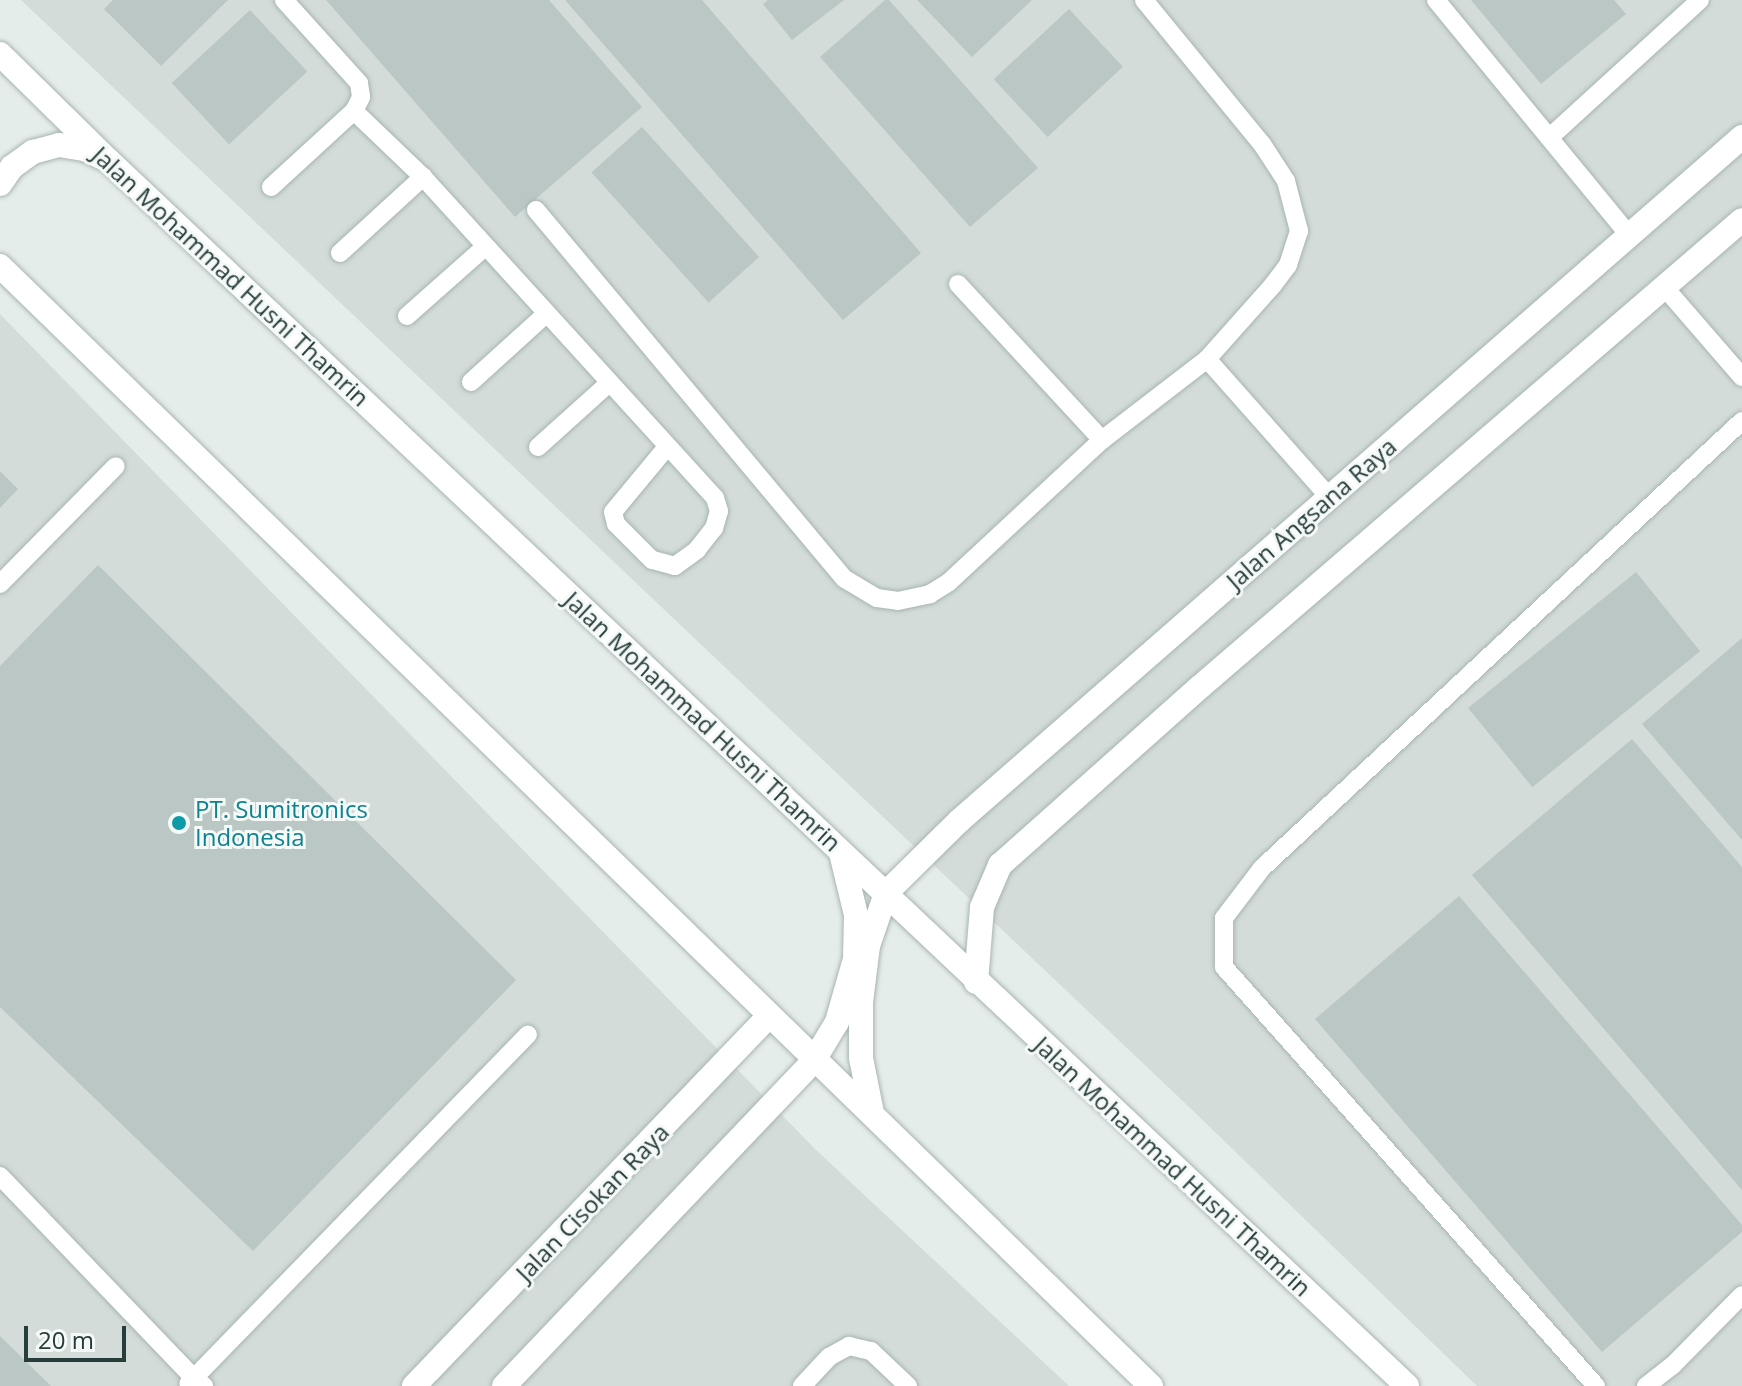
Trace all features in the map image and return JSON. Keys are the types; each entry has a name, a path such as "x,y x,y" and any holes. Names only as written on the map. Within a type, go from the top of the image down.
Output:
{"street":[{"name":"Jalan Mohammad Husni Thamrin","path":"0,54 108,160 886,893 976,982 1407,1386"},
{"name":"Jalan Angsana Raya","path":"886,893 959,821 1742,137"},
{"path":"0,184 12,167 33,152 59,145 85,149 108,160"},
{"path":"976,982 982,907 1000,865 1200,687 1742,220"},
{"path":"1,265 1151,1386"},
{"path":"504,1386 814,1060 845,1002 855,959 854,904 840,850"},
{"path":"872,1113 861,1058 861,993 871,937 886,893"},
{"name":"Jalan Cisokan Raya","path":"414,1386 769,1016"}],"lane":[{"path":"271,187 354,111 361,97 359,83 284,0"},
{"path":"536,210 845,579 877,598 898,601 930,594 949,582 1102,440 1207,359 1288,265 1299,231 1286,181 1262,144 1144,0"},
{"path":"1436,0 1630,236"},
{"path":"1550,137 1700,0"},
{"path":"354,111 423,177 608,384 715,498 719,511 714,528 697,550 675,566 652,560 616,524 613,512 667,447"},
{"path":"340,253 423,177"},
{"path":"407,316 485,247"},
{"path":"958,284 1102,440"},
{"path":"1665,288 1742,377"},
{"path":"471,382 546,314"},
{"path":"1207,359 1329,497"},
{"path":"538,447 608,384"},
{"path":"1596,1386 1224,967 1224,918 1262,868 1742,421"},
{"path":"0,584 116,466"},
{"path":"0,1176 195,1383 528,1034"},
{"path":"1646,1386 1673,1365 1742,1295"},
{"path":"802,1386 829,1357 849,1346 871,1351 908,1386"}],"shaded area":[{"path":"21,0 1742,0 1742,1386 1477,1386 1187,1105"},
{"path":"0,314 815,1149 1069,1386 0,1386"}],"building":[{"path":"113,0 228,0 161,66 104,9"},
{"path":"326,0 549,0 642,107 515,217"},
{"path":"565,0 702,0 921,253 843,320"},
{"path":"768,0 844,0 792,40 763,4"},
{"path":"885,0 889,0 1038,168 970,227 820,57"},
{"path":"917,0 1032,0 972,57"},
{"path":"1471,0 1614,0 1626,14 1541,84"},
{"path":"1069,9 1123,67 1048,137 994,79"},
{"path":"250,10 307,71 229,144 172,83"},
{"path":"642,127 759,257 709,303 591,173"},
{"path":"0,471 18,489 0,508"},
{"name":"PT. Sumitronics Indonesia","path":"98,565 516,980 253,1251 0,1007 0,666"},
{"path":"1636,572 1700,651 1532,787 1468,708"},
{"path":"1742,638 1742,840 1642,724"},
{"path":"1632,739 1742,867 1742,1190 1472,875"},
{"path":"1459,896 1742,1225 1742,1232 1602,1352 1315,1019"},
{"path":"0,1336 51,1386 0,1386"}],"place":[{"name":"PT. Sumitronics Indonesia","path":"179,823"}]}
